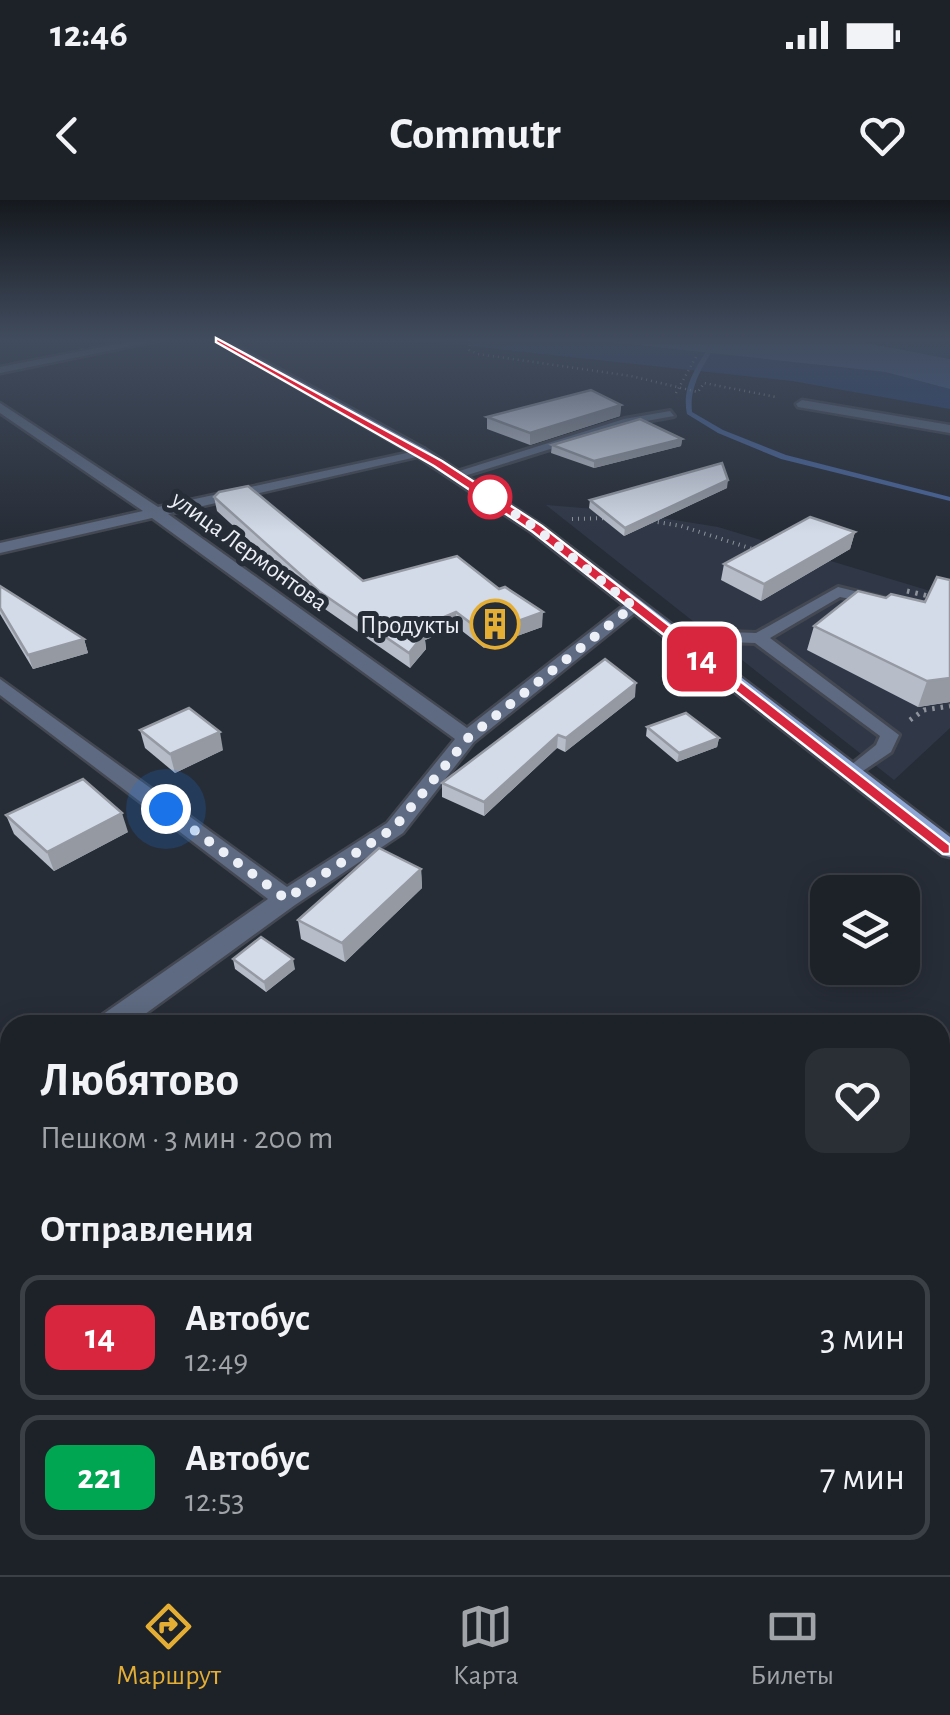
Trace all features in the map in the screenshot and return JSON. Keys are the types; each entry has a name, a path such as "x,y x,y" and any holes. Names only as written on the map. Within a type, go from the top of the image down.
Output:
{"main road":[{"path":"334,404 456,474 537,529 950,849"}],"street":[{"path":"803,404 950,429"},
{"name":"улица Лермонтова","path":"0,407 153,511 468,738"},
{"path":"0,548 420,452"},
{"path":"123,1015 394,828 468,738 633,606"},
{"path":"0,686 286,899"}],"lane":[{"path":"456,474 628,422 670,414"},
{"path":"671,636 759,638 838,592 894,595"},
{"path":"759,638 890,735 884,748 851,773"}],"path":[{"path":"670,414 672,404"},
{"path":"555,519 609,518"},
{"path":"645,520 681,526 768,554"},
{"path":"894,595 950,601"},
{"path":"890,735 924,710 950,706"}],"shaded area":[{"path":"923,404 950,404 950,409"},
{"path":"546,505 618,511 718,527 950,597 950,728 894,780"}],"building":[{"path":"536,404 621,405 530,433 487,417"},
{"path":"640,419 682,439 594,461 552,445"},
{"path":"722,463 728,480 625,528 590,500"},
{"path":"248,486 363,581 457,556 499,589 505,587 543,612 484,633 456,612 418,628 425,633 409,653 320,592 214,497 219,492"},
{"path":"810,517 855,532 764,584 724,564"},
{"path":"937,577 950,580 950,678 927,681 814,626 858,591 925,602"},
{"path":"0,586 84,639 28,655 0,608"},
{"path":"605,659 636,683 566,738 558,735 484,802 442,783"},
{"path":"189,708 220,732 170,754 140,730"},
{"path":"686,713 719,738 679,753 647,727"},
{"path":"83,779 122,813 47,852 6,815"},
{"path":"379,848 421,869 342,943 298,920"},
{"path":"261,937 293,959 264,982 233,959"}],"waterway":[{"path":"688,404 689,413 752,446 950,499"}],"bus line":[{"name":"14","path":"337,404 456,474 537,529 950,849"}],"place":[{"name":"Продукты","path":"495,624"}],"route":[{"path":"166,809 286,899 394,828 468,738 633,606 537,529 490,497"}]}
